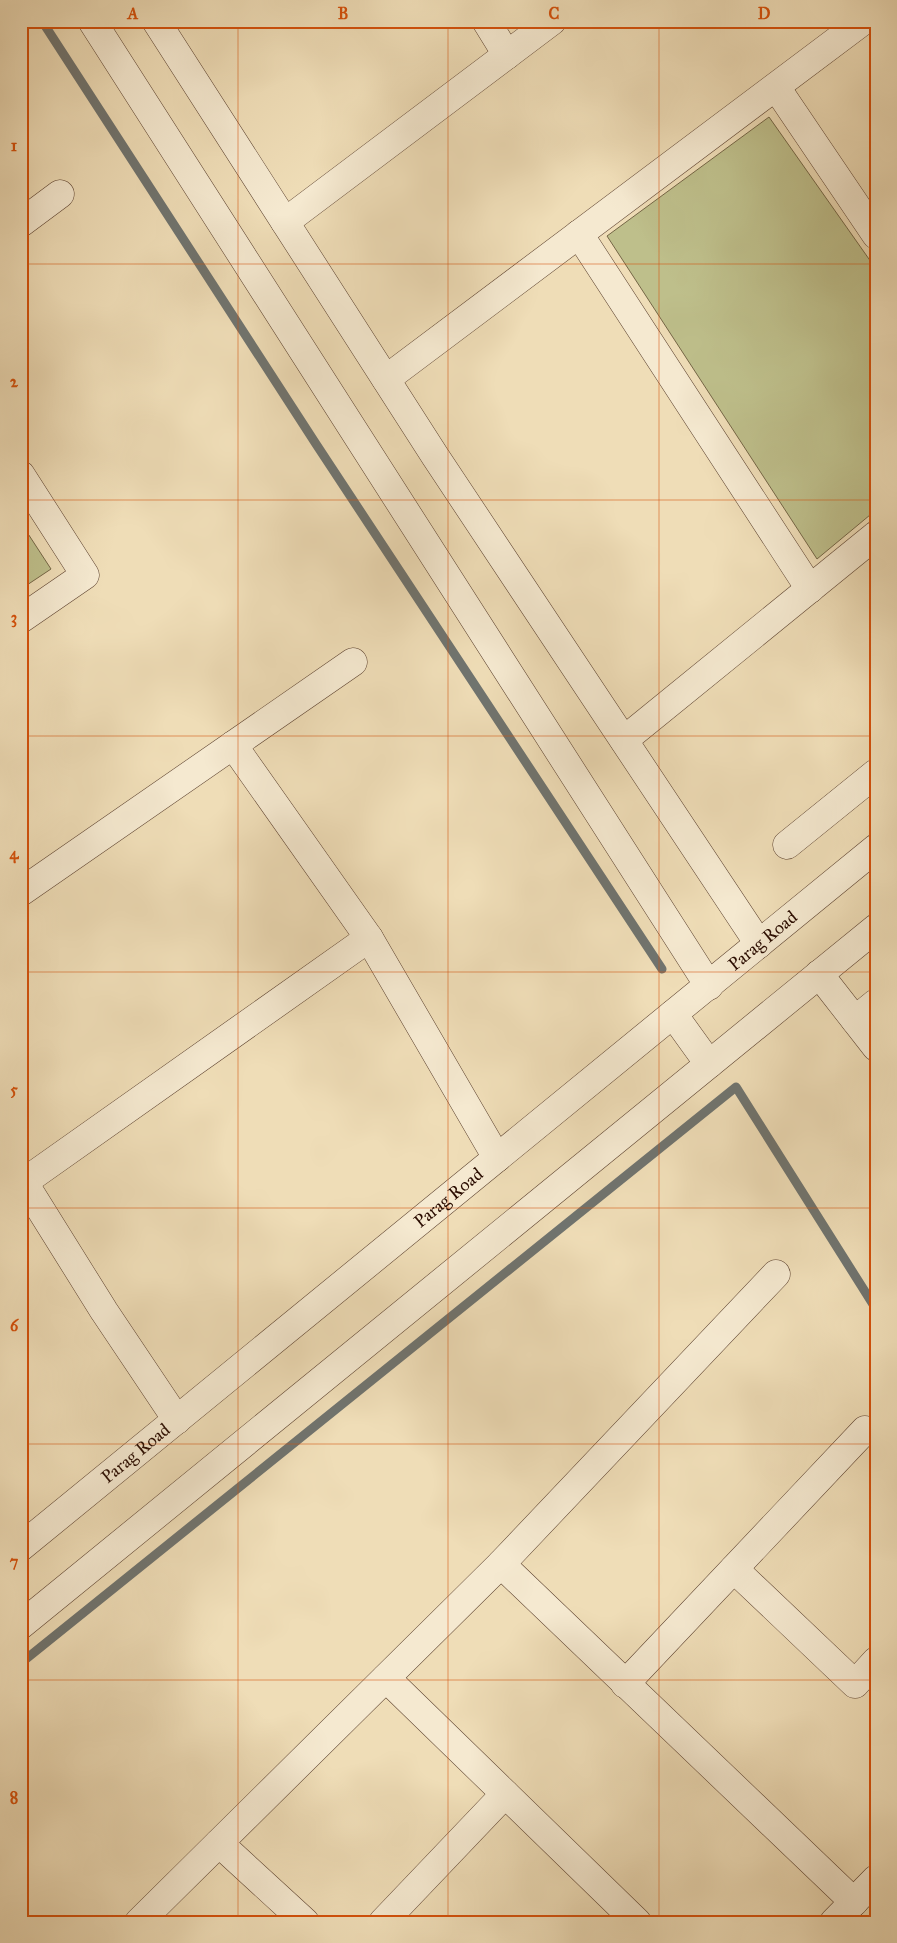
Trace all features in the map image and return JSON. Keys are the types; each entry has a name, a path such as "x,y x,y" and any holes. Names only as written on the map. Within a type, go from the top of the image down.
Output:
{"street":[{"path":"92,21 709,986"},
{"path":"156,21 386,379 759,944"},
{"path":"486,21 507,55"},
{"path":"285,222 552,21"},
{"path":"386,379 863,21"},
{"path":"776,86 876,235"},
{"path":"21,223 60,194"},
{"path":"579,234 810,588"},
{"path":"21,475 86,575 21,618"},
{"path":"624,740 876,535"},
{"path":"21,892 353,662"},
{"path":"233,745 370,938 498,1158"},
{"path":"787,845 876,773"},
{"name":"Parag Road","path":"23,1541 177,1420 876,848"},
{"path":"21,1625 709,1064 836,996 876,928"},
{"path":"177,1420 104,1311 22,1180 370,938"},
{"path":"836,996 876,1003"},
{"path":"836,996 876,1047"},
{"path":"674,1014 709,1064"},
{"path":"139,1922 501,1564 776,1274"},
{"path":"625,1684 865,1430"},
{"path":"501,1564 854,1902"},
{"path":"734,1569 855,1684 876,1661"},
{"path":"386,1678 505,1794 621,1916"},
{"path":"383,1922 505,1794"},
{"path":"219,1843 305,1922"},
{"path":"834,1922 876,1879"}],"green space":[{"path":"769,117 876,269 876,510 817,559 607,236"},
{"path":"21,523 51,569 21,589"}],"waterway":[{"path":"42,21 316,444 662,969"},
{"path":"21,1663 736,1087 876,1309"}]}
